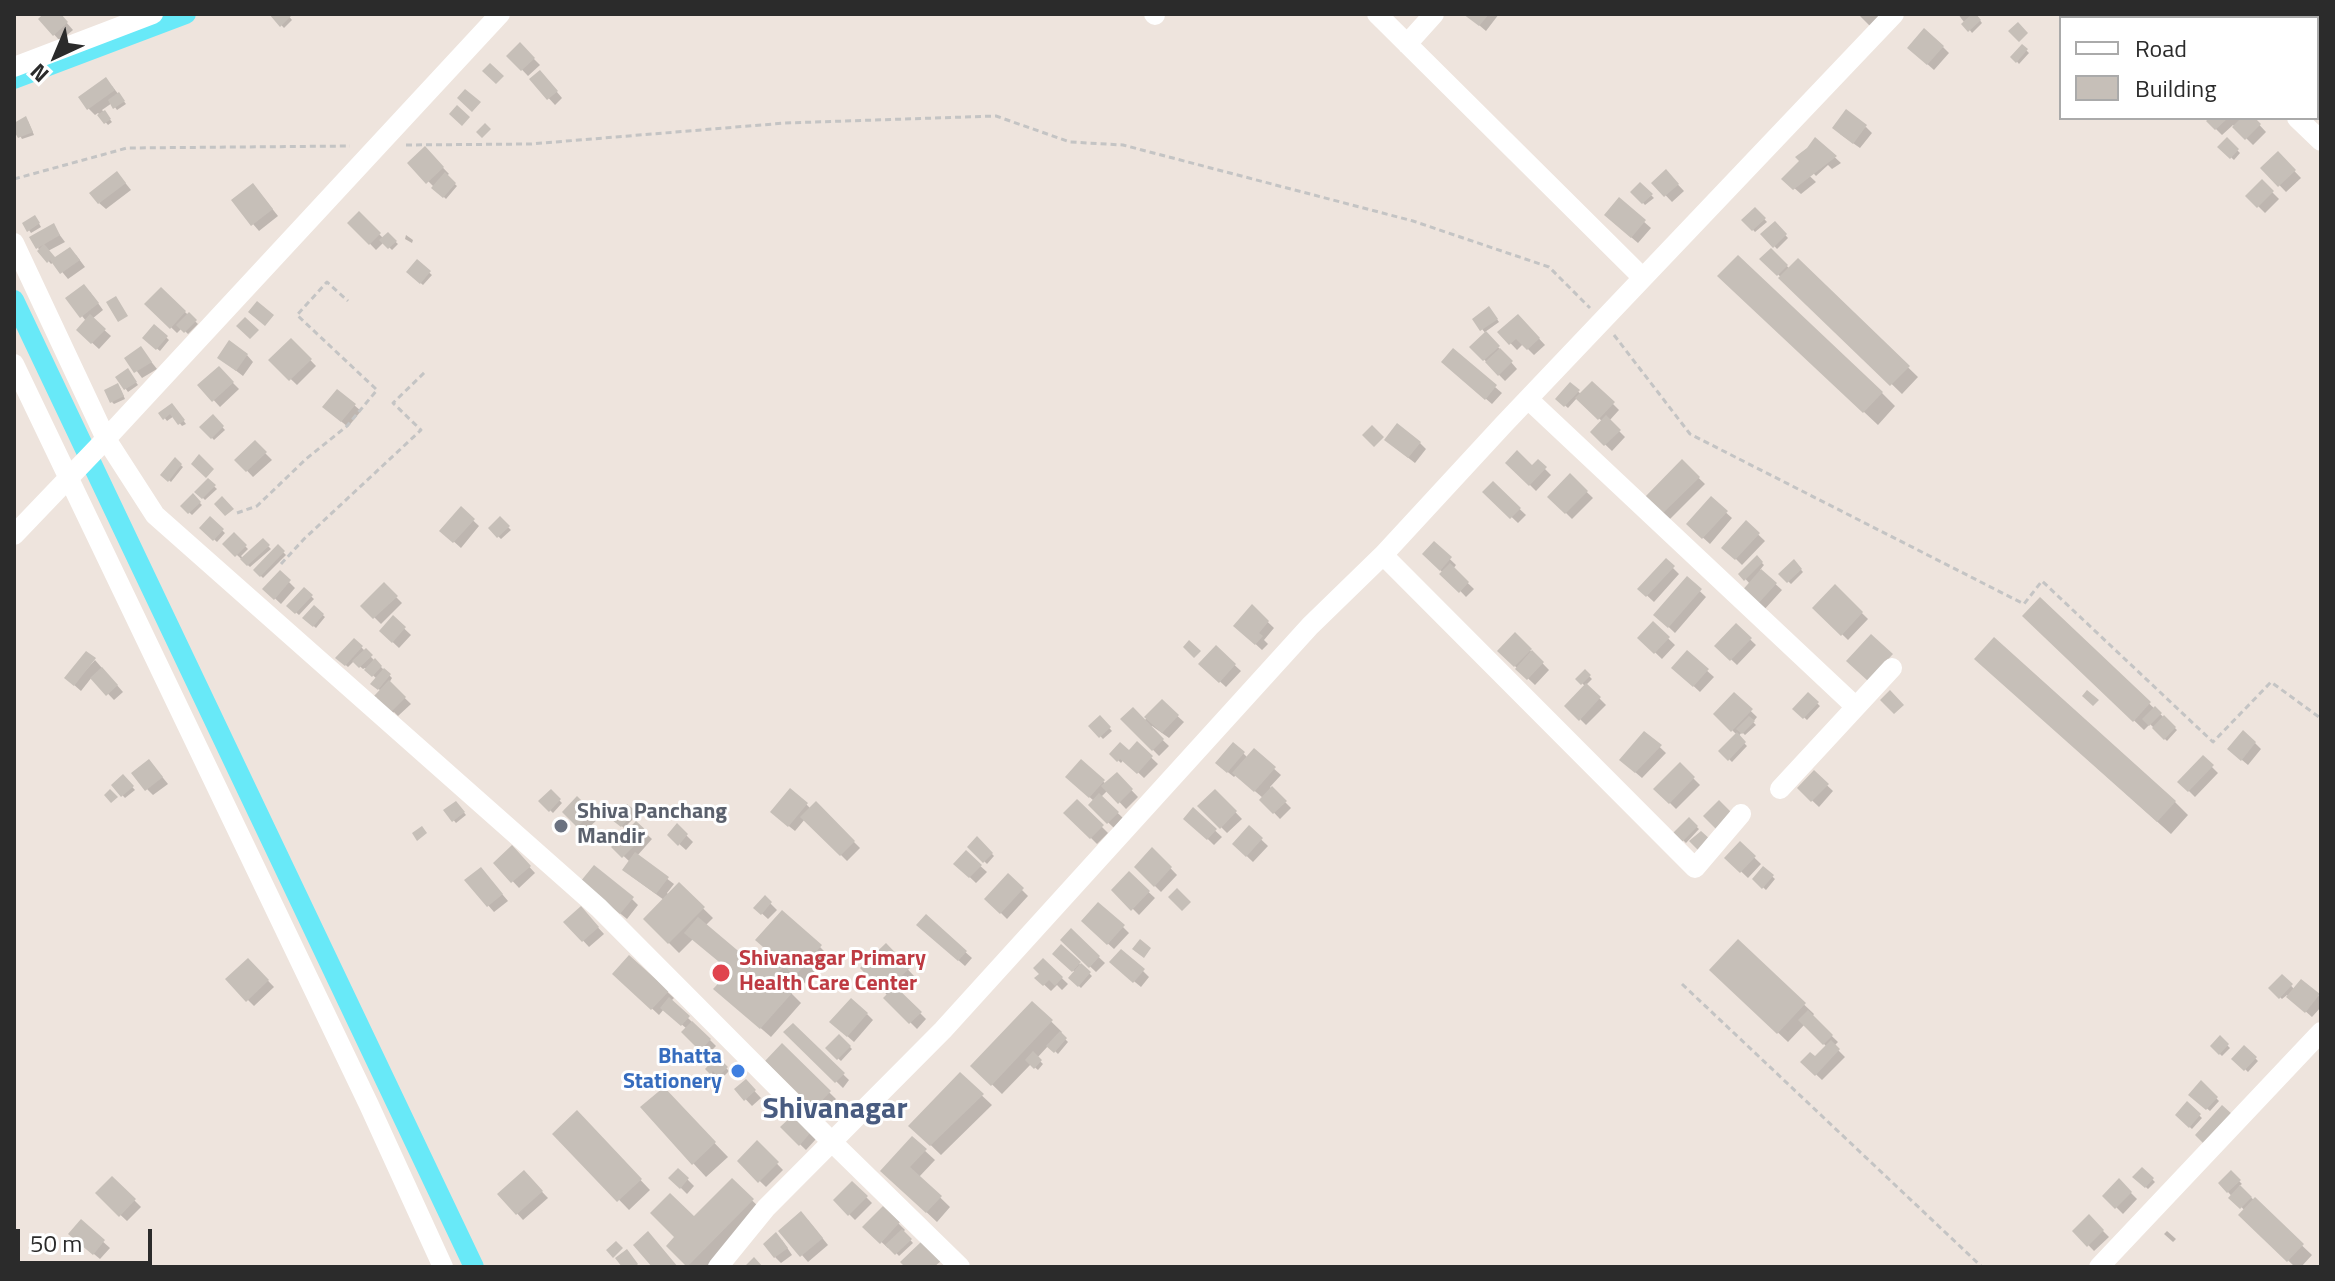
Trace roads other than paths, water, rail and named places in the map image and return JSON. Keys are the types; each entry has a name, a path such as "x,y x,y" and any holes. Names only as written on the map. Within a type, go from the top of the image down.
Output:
{"street":[{"path":"14,67 153,14"},
{"path":"14,535 105,441 500,14"},
{"path":"1377,14 1643,278"},
{"path":"1407,44 1434,14"},
{"path":"718,1267 766,1208 943,1030 1310,626 1383,555 1894,14"},
{"path":"2299,120 2321,141"},
{"path":"14,243 105,441 155,515 599,908 960,1267"},
{"path":"14,364 75,472 443,1267"},
{"path":"1528,399 1856,707"},
{"path":"1383,555 1695,868 1741,814"},
{"path":"1780,789 1892,668"},
{"path":"2099,1267 2321,1032"}],"waterway":[{"path":"14,79 186,14"},
{"path":"14,300 474,1267"}],"place":[{"name":"Shiva Panchang Mandir","path":"561,826"},
{"name":"Shivanagar Primary Health Care Center","path":"721,973"},
{"name":"Bhatta Stationery","path":"738,1071"}],"district":[{"name":"Shivanagar","path":"835,1111"}]}
